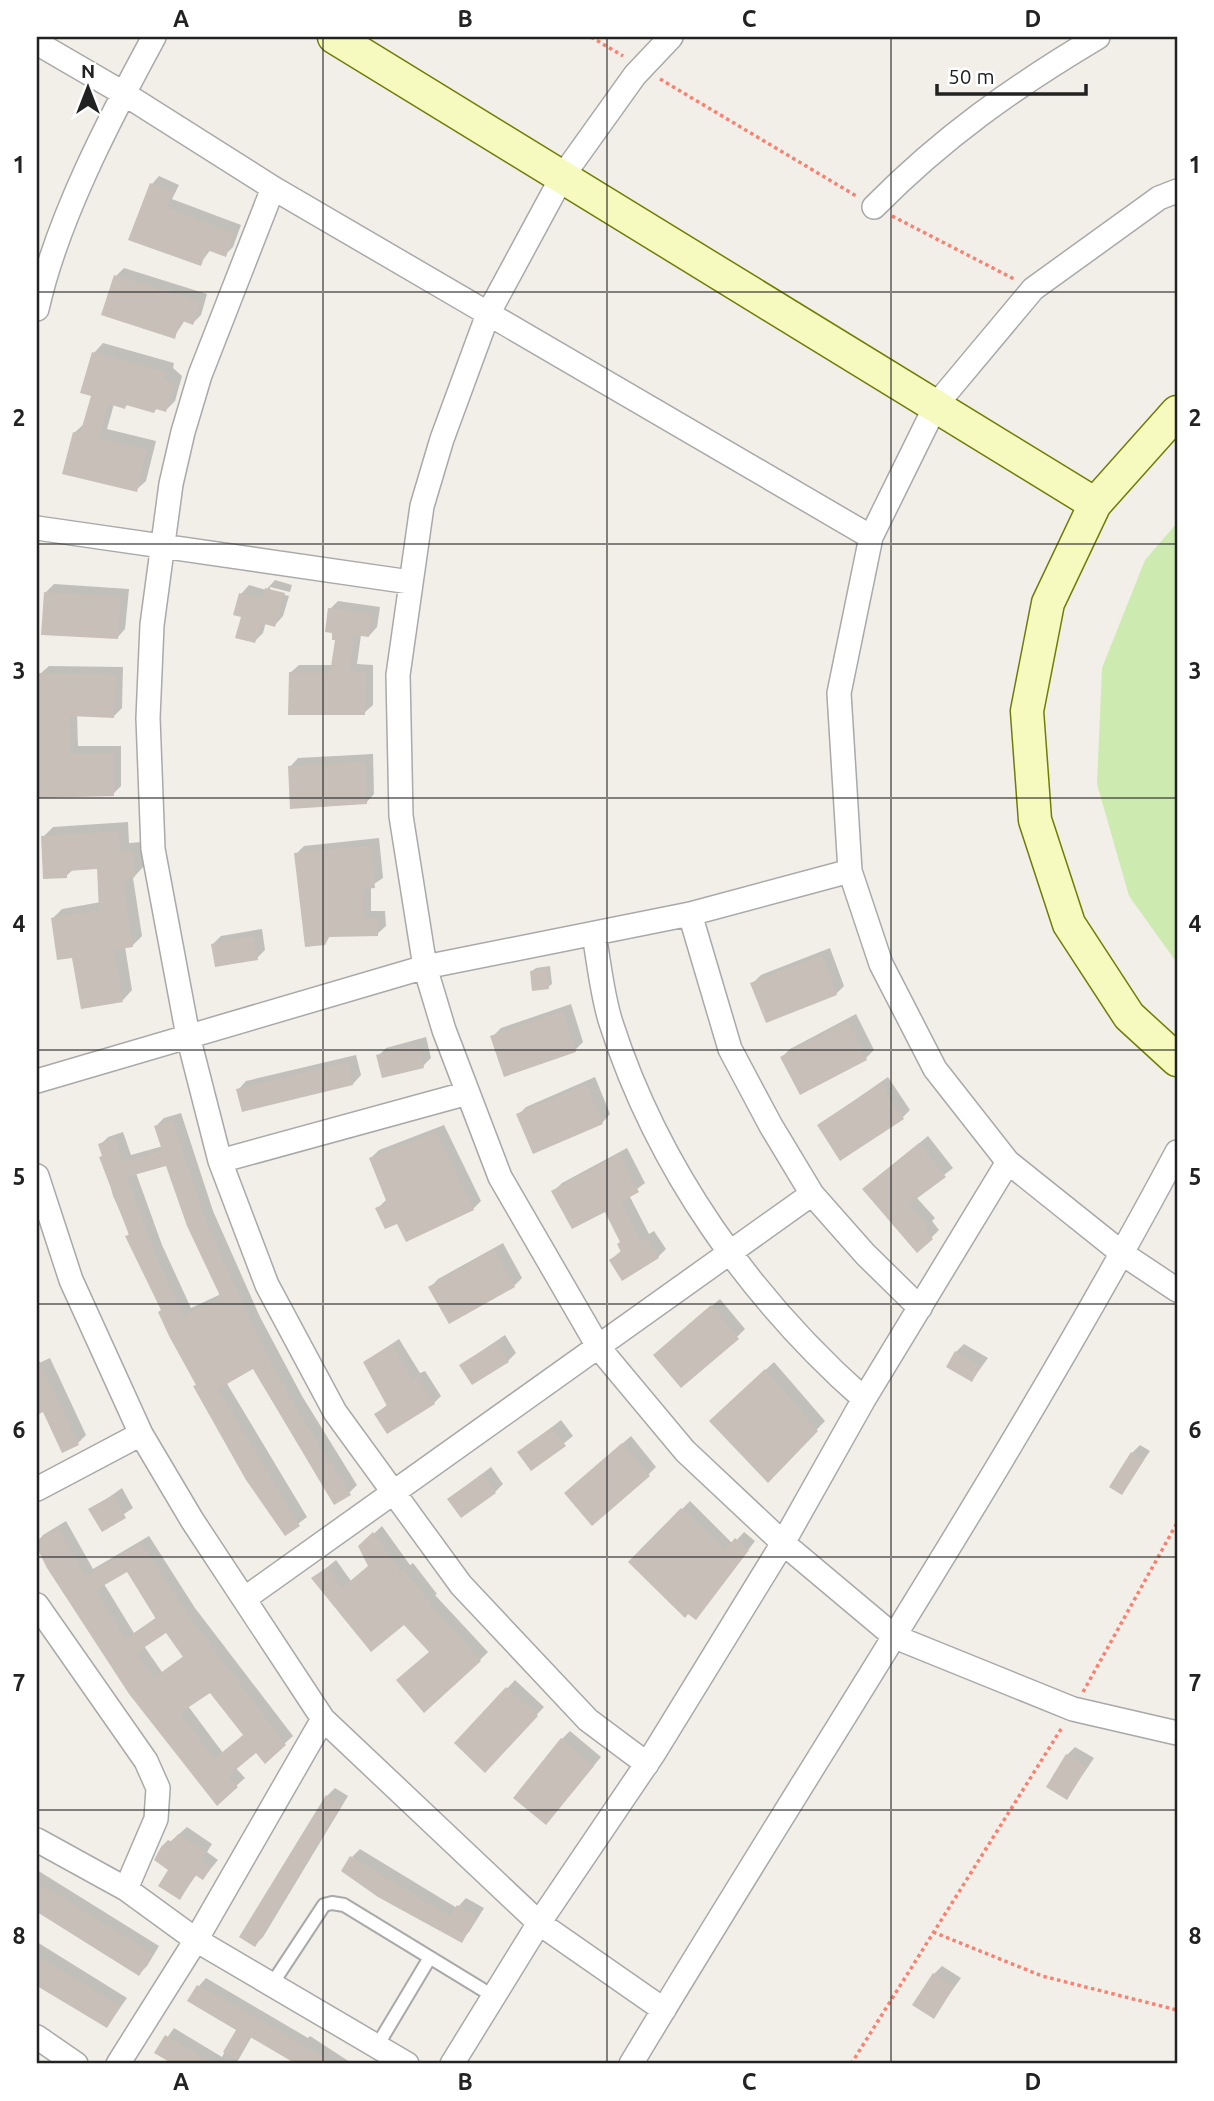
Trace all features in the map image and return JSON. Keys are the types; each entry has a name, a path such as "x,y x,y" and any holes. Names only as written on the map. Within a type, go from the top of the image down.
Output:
{"street":[{"path":"37,309 40,280 123,93 154,37"},
{"path":"334,37 1095,505"},
{"path":"671,37 642,68 562,177 488,314 422,506 398,675 401,816 425,967 444,1031 500,1177 599,1348 685,1451 783,1543 895,1637 1073,1709 1177,1733"},
{"path":"874,207 913,167 971,119 1029,78 1098,37"},
{"path":"37,43 123,93 273,188 871,537"},
{"path":"273,188 200,375 171,484 152,625 148,718 153,849 188,1036 220,1161 267,1285 335,1412 461,1585 521,1652 588,1720 647,1764"},
{"path":"1177,191 1158,198 1033,289 936,405 871,537 839,693 850,870 881,964 935,1069 1008,1162 1123,1254 1177,1290"},
{"path":"1177,412 1095,505 1048,603 1027,711 1035,820 1069,924 1129,1016 1177,1060"},
{"path":"37,528 410,582"},
{"path":"37,1081 425,967 690,914 850,870"},
{"path":"690,914 730,1049 771,1126 812,1194 865,1254 920,1308"},
{"path":"594,934 610,1021 644,1111 687,1188 729,1250 780,1317 864,1399"},
{"path":"220,1161 468,1093"},
{"path":"631,2064 895,1637 1123,1254 1177,1152"},
{"path":"452,2064 539,1923 647,1764 783,1543 864,1399 1008,1162"},
{"path":"37,1176 71,1280 141,1434 244,1599 323,1718 539,1923 664,2010"},
{"path":"244,1599 599,1348 729,1250 812,1194"},
{"path":"37,1489 141,1434"},
{"path":"37,1605 146,1761 158,1788 156,1819 126,1889"},
{"path":"118,2064 196,1940 323,1718"},
{"path":"37,1840 126,1889 196,1940 407,2064"},
{"path":"37,2037 76,2064"}],"lane":[{"path":"272,1984 324,1906 332,1903 344,1906 493,1996"},
{"path":"377,2046 429,1959"}],"path":[{"path":"591,37 874,207 1033,289"},
{"path":"851,2064 1073,1709 1177,1523"},
{"path":"933,1933 1042,1976 1177,2010"}],"green space":[{"path":"1177,523 1177,963 1129,896 1097,784 1102,668 1145,560"}],"building":[{"path":"150,183 173,192 166,207 234,233 226,257 207,250 201,266 128,240"},
{"path":"114,275 201,302 193,325 180,320 175,339 101,315"},
{"path":"92,352 166,372 164,378 174,386 166,412 156,409 154,413 126,405 125,409 109,404 98,438 147,450 137,492 62,474 73,432 80,434 91,396 80,393"},
{"path":"265,588 285,593 275,627 261,623 255,643 235,638 241,617 233,615 239,593 262,599"},
{"path":"44,592 121,597 118,639 41,635"},
{"path":"328,608 372,614 369,637 354,635 350,672 366,672 365,715 288,715 289,672 330,673 335,640 332,640 332,633 325,632"},
{"path":"39,673 116,675 114,718 69,716 70,754 113,753 114,796 38,798"},
{"path":"365,762 367,804 290,809 288,766"},
{"path":"119,831 120,852 133,851 135,877 126,878 124,888 133,947 114,950 123,1002 81,1009 72,958 57,960 51,918 99,910 97,869 67,871 67,878 43,879 41,836"},
{"path":"371,845 375,888 363,889 363,919 378,918 378,936 329,937 325,945 305,947 294,853"},
{"path":"254,936 258,960 215,967 211,944"},
{"path":"822,955 837,995 766,1023 750,983"},
{"path":"547,969 549,989 532,991 530,971"},
{"path":"563,1011 576,1052 504,1077 490,1036"},
{"path":"848,1021 867,1060 800,1095 780,1057"},
{"path":"418,1044 424,1068 382,1078 376,1055"},
{"path":"348,1062 353,1085 242,1112 236,1089"},
{"path":"881,1083 904,1119 840,1161 817,1125"},
{"path":"587,1084 603,1124 533,1154 516,1114"},
{"path":"173,1120 205,1219 252,1325 294,1405 351,1495 334,1505 253,1369 218,1389 300,1526 285,1536 246,1480 193,1386 196,1385 169,1336 158,1312 161,1310 125,1236 129,1235 99,1157 102,1156 98,1144 115,1138 123,1162 162,1150 154,1126","holes":["166,1166 187,1226 221,1298 183,1315 155,1254 127,1177"]},
{"path":"436,1132 474,1210 406,1242 397,1224 385,1229 375,1208 387,1203 369,1158"},
{"path":"919,1143 946,1177 908,1205 928,1227 925,1230 933,1239 917,1253 862,1189"},
{"path":"619,1154 639,1192 621,1202 641,1241 646,1237 659,1258 622,1281 609,1260 621,1252 617,1244 620,1242 605,1212 572,1229 551,1191"},
{"path":"494,1249 515,1287 449,1324 428,1287"},
{"path":"711,1305 739,1339 681,1388 653,1355"},
{"path":"496,1342 509,1362 472,1385 459,1365"},
{"path":"392,1344 412,1379 417,1376 435,1404 387,1434 374,1414 387,1406 363,1362"},
{"path":"955,1351 981,1366 972,1382 946,1367"},
{"path":"37,1356 79,1445 62,1453 43,1412 37,1415"},
{"path":"765,1369 818,1431 768,1483 709,1421"},
{"path":"552,1427 566,1446 531,1471 517,1452"},
{"path":"622,1443 650,1476 592,1526 564,1493"},
{"path":"1131,1452 1144,1460 1122,1495 1109,1487"},
{"path":"482,1474 496,1493 461,1518 447,1499"},
{"path":"113,1495 126,1518 102,1532 88,1509"},
{"path":"681,1508 724,1551 735,1538 749,1550 696,1620 688,1614 685,1618 628,1562"},
{"path":"58,1528 85,1576 141,1543 188,1615 286,1745 265,1764 256,1753 228,1776 238,1787 217,1806 129,1694 47,1568 37,1548 37,1540","holes":["127,1572 156,1619 125,1639 96,1590","166,1633 183,1657 154,1678 136,1653","210,1693 243,1735 214,1759 180,1713"]},
{"path":"373,1532 401,1572 404,1570 429,1605 481,1661 424,1713 396,1680 429,1652 404,1625 371,1652 311,1578 328,1567 342,1588 368,1566 358,1546"},
{"path":"506,1687 538,1716 485,1773 454,1743"},
{"path":"561,1738 594,1766 546,1825 513,1798"},
{"path":"1066,1754 1087,1767 1067,1800 1046,1787"},
{"path":"326,1795 341,1805 255,1947 239,1937"},
{"path":"178,1834 206,1853 200,1861 211,1868 203,1880 195,1875 180,1900 158,1886 168,1870 154,1860 161,1847 168,1840 172,1842"},
{"path":"350,1856 450,1916 457,1905 477,1916 462,1943 378,1897 341,1871"},
{"path":"44,1886 153,1954 139,1976 37,1912 37,1898"},
{"path":"37,1956 121,2006 107,2028 37,1986"},
{"path":"933,1973 954,1987 934,2019 912,2005"},
{"path":"197,1985 335,2064 296,2064 250,2037 236,2060 223,2052 236,2030 187,2001"},
{"path":"165,2035 215,2064 173,2064 154,2053"}]}
